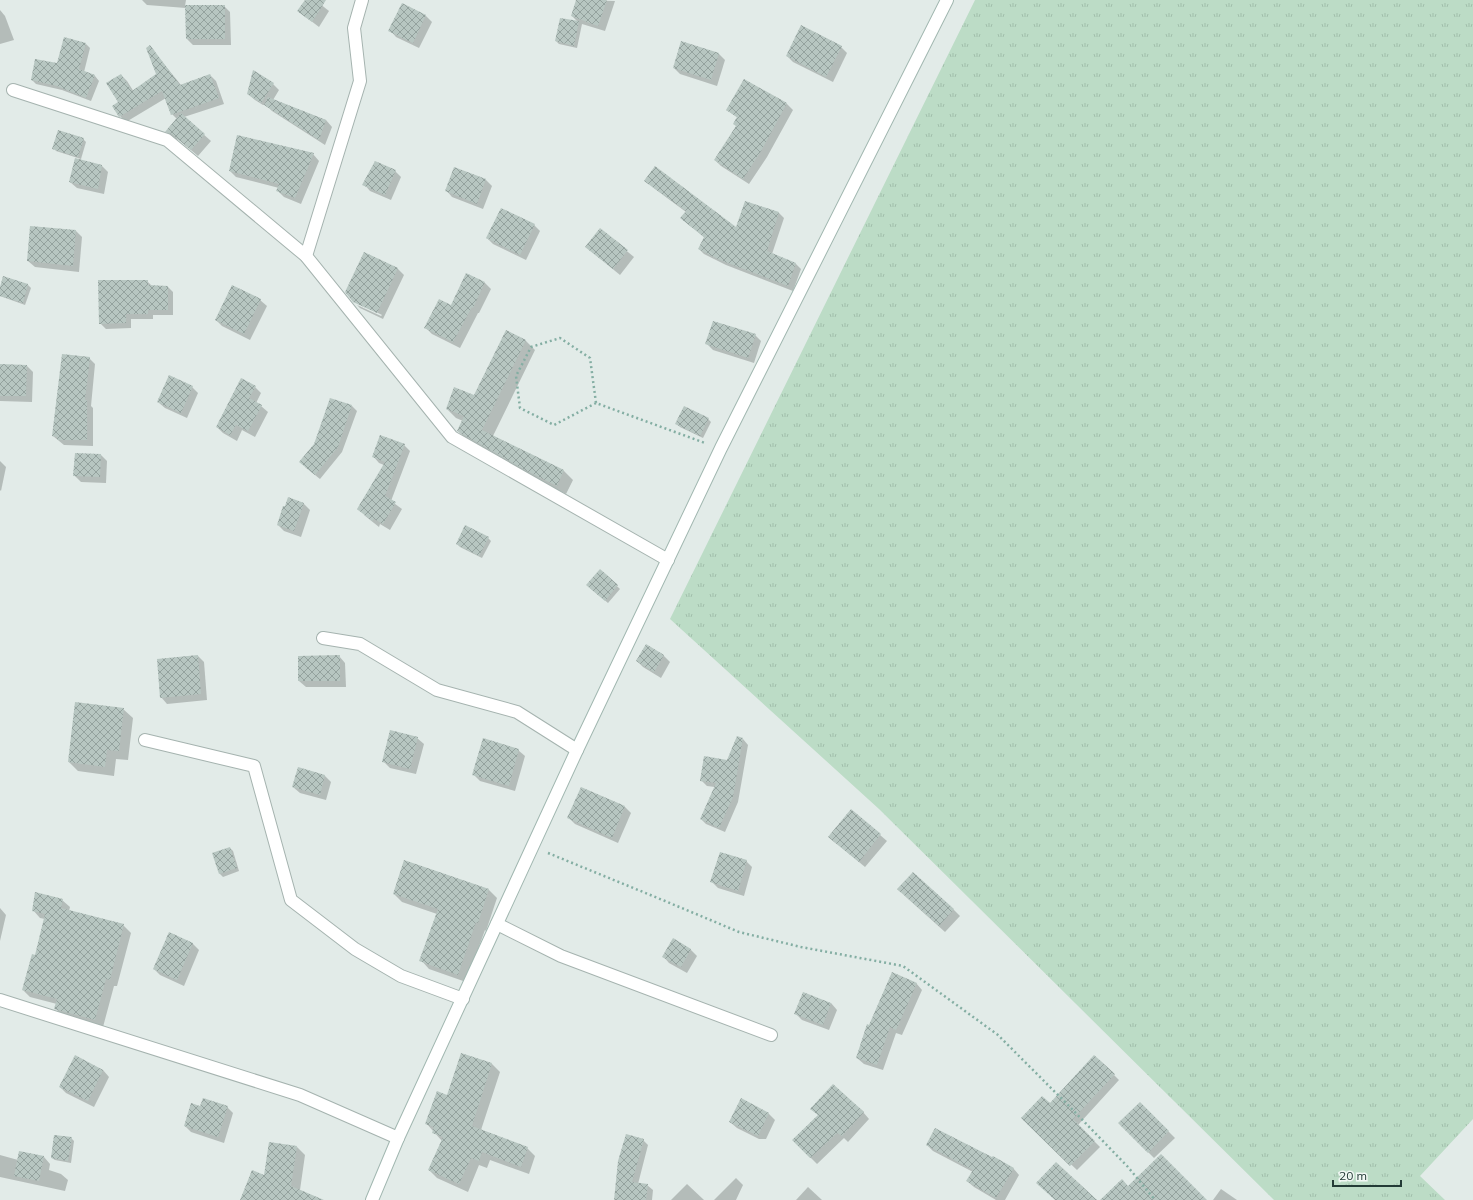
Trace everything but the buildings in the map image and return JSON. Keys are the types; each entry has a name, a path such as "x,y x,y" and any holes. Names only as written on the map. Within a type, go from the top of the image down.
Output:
{"street":[{"path":"306,256 360,81 354,28 362,0"},
{"path":"372,1200 398,1138 532,847 720,448 947,0"},
{"path":"13,90 167,140 306,256 452,437 668,560"},
{"path":"323,638 360,644 437,690 517,712 577,750"},
{"path":"145,740 254,766 291,900 355,949 401,976 463,999"},
{"path":"497,924 561,956 771,1035"},
{"path":"0,1000 300,1096 398,1138"}],"path":[{"path":"596,403 590,358 560,338 531,347 516,376 520,408 554,425 596,403 720,448"},
{"path":"532,847 739,932 801,947 903,966 998,1035 1117,1156 1155,1200"}],"green space":[{"path":"975,0 1473,0 1473,1119 1420,1176 1445,1200 1274,1200 879,809 670,619"}]}
